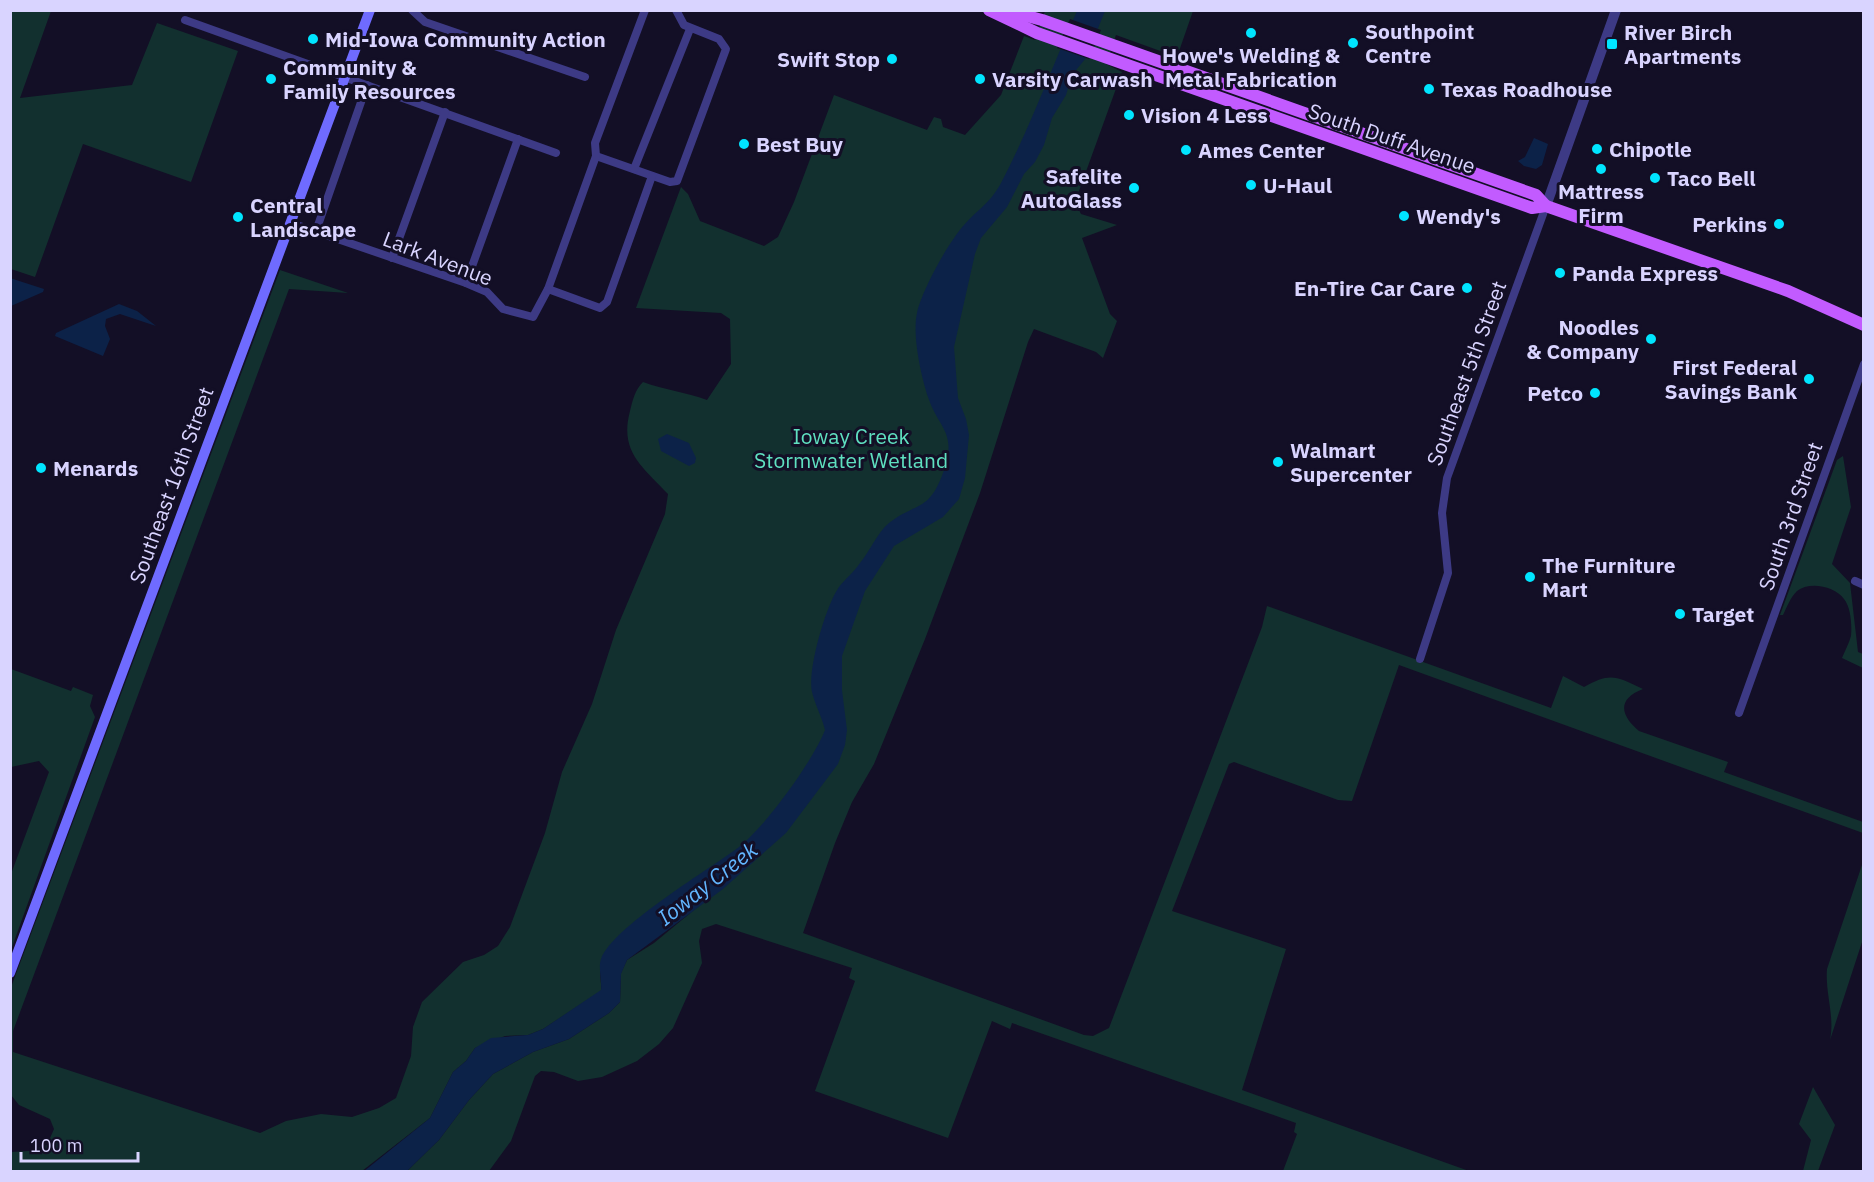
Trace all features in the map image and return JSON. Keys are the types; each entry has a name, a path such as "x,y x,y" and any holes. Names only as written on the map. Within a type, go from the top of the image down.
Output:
{"main road":[{"name":"Southeast 16th Street","path":"10,973 370,10"},
{"name":"South Duff Avenue","path":"990,10 1037,33 1532,208 1546,206 1788,291 1863,325"},
{"name":"South Duff Avenue","path":"1005,10 1042,20 1536,195 1546,206"}],"street":[{"path":"412,10 425,22 585,77"},
{"path":"645,10 595,143 596,156 548,289 600,308 607,302 652,176"},
{"path":"596,156 670,182 678,181 726,49 719,39 684,25 676,10"},
{"path":"1546,206 1616,10"},
{"path":"184,20 556,153"},
{"path":"634,169 690,29"},
{"path":"316,231 367,85"},
{"path":"392,258 445,112"},
{"path":"466,283 518,139"},
{"name":"Southeast 5th Street","path":"1420,659 1448,573 1442,513 1447,478 1546,206"},
{"name":"Lark Avenue","path":"291,223 466,283 487,292 503,309 533,317 548,289"},
{"name":"South 3rd Street","path":"1739,713 1863,364"},
{"path":"1855,581 1863,585"}],"green space":[{"path":"11,10 51,11 20,98 132,85 157,23 238,51 191,182 83,144 35,277 11,269"},
{"name":"Ioway Creek Stormwater Wetland","path":"1045,11 1193,11 1177,57 1116,35 1106,64 1122,72 1075,202 1081,214 1117,225 1082,238 1110,314 1117,321 1103,358 1096,352 1034,329 980,493 925,639 874,764 852,802 803,933 1084,1035 1093,1036 1109,1028 1262,627 1267,606 1551,708 1563,676 1584,687 1607,678 1626,681 1643,689 1625,702 1624,708 1628,719 1639,731 1728,762 1724,772 1863,822 1863,833 1399,665 1352,801 1338,800 1234,762 1229,764 1172,911 1286,949 1242,1090 1469,1171 1283,1171 1297,1134 1294,1132 1296,1123 1012,1023 1010,1029 992,1021 948,1138 815,1091 855,981 849,978 852,968 716,924 702,929 699,941 702,963 673,1028 659,1044 637,1061 602,1077 578,1081 554,1072 541,1071 535,1076 511,1141 489,1171 407,1171 439,1140 469,1100 493,1074 533,1052 569,1039 609,1013 620,1002 621,973 627,960 654,943 700,905 653,916 629,928 619,937 601,968 601,991 543,1029 528,1035 505,1036 475,1048 466,1061 453,1072 430,1118 362,1171 11,1171 11,1152 29,1151 47,1145 54,1129 50,1119 19,1105 11,1095 10,990 280,270 348,293 289,289 13,1031 13,1052 260,1133 286,1121 321,1114 352,1117 379,1108 396,1098 411,1056 413,1027 422,1002 463,962 484,955 498,946 510,927 545,833 562,772 592,704 616,630 665,514 668,494 642,467 631,448 628,437 627,425 635,395 643,382 707,400 731,364 730,319 721,313 636,308 681,187 688,194 700,221 764,246 778,237 794,202 834,95 927,130 934,117 941,119 943,127 965,135 1001,95 1024,36 1035,40"},
{"path":"1843,456 1851,507 1832,564 1850,583 1858,652 1863,654 1863,668 1842,658 1851,636 1850,617 1846,602 1835,591 1822,586 1802,588 1792,597 1783,615 1780,615 1837,460"},
{"path":"11,669 71,691 73,687 93,695 90,706 95,717 11,950 11,874 49,772 39,761 11,767"},
{"path":"1863,862 1863,939 1830,1040 1827,969"},
{"path":"1813,1087 1835,1125 1818,1171 1803,1171 1811,1140 1799,1124"}],"water":[{"name":"Ioway Creek","path":"1077,11 1105,11 1086,58 1072,75 1066,95 1052,118 1044,145 1035,162 1024,174 1007,207 981,238 975,254 954,347 958,398 969,435 965,478 959,499 943,517 894,546 865,591 842,656 842,690 847,730 845,745 838,764 786,833 723,889 627,960 621,974 620,1002 609,1013 569,1039 533,1052 493,1074 469,1100 439,1140 407,1171 363,1172 430,1118 453,1072 466,1061 475,1048 491,1038 528,1035 543,1029 601,990 600,963 609,946 641,916 746,841 786,795 810,759 825,730 813,697 812,669 819,638 834,596 885,527 898,516 921,505 932,494 938,485 947,459 948,440 928,397 918,355 916,322 920,303 936,267 951,243 1000,185 1031,120"},
{"path":"1534,138 1548,144 1542,165 1536,169 1524,166 1518,161 1525,157"},
{"path":"10,278 44,289 43,292 11,306"},
{"path":"119,304 137,311 156,326 120,314 106,319 105,326 110,339 103,356 55,336 56,333"},
{"path":"667,434 689,443 696,458 695,463 689,466 661,451 658,439"}],"pier":[{"path":"1070,19 1101,30 1089,59 1057,48"}],"place":[{"name":"Howe's Welding & Metal Fabrication","path":"1251,33"},
{"name":"Mid-Iowa Community Action","path":"313,39"},
{"name":"Southpoint Centre","path":"1353,43"},
{"name":"River Birch Apartments","path":"1612,44"},
{"name":"Swift Stop","path":"892,59"},
{"name":"Community & Family Resources","path":"271,79"},
{"name":"Varsity Carwash","path":"980,79"},
{"name":"Texas Roadhouse","path":"1429,89"},
{"name":"Vision 4 Less","path":"1129,115"},
{"name":"Best Buy","path":"744,144"},
{"name":"Chipotle","path":"1597,149"},
{"name":"Ames Center","path":"1186,150"},
{"name":"Mattress Firm","path":"1601,169"},
{"name":"Taco Bell","path":"1655,178"},
{"name":"U-Haul","path":"1251,185"},
{"name":"Safelite AutoGlass","path":"1134,188"},
{"name":"Wendy's","path":"1404,216"},
{"name":"Central Landscape","path":"238,217"},
{"name":"Perkins","path":"1779,224"},
{"name":"Panda Express","path":"1560,273"},
{"name":"En-Tire Car Care","path":"1467,288"},
{"name":"Noodles & Company","path":"1651,339"},
{"name":"First Federal Savings Bank","path":"1809,379"},
{"name":"Petco","path":"1595,393"},
{"name":"Walmart Supercenter","path":"1278,462"},
{"name":"Menards","path":"41,468"},
{"name":"The Furniture Mart","path":"1530,577"},
{"name":"Target","path":"1680,614"}]}
